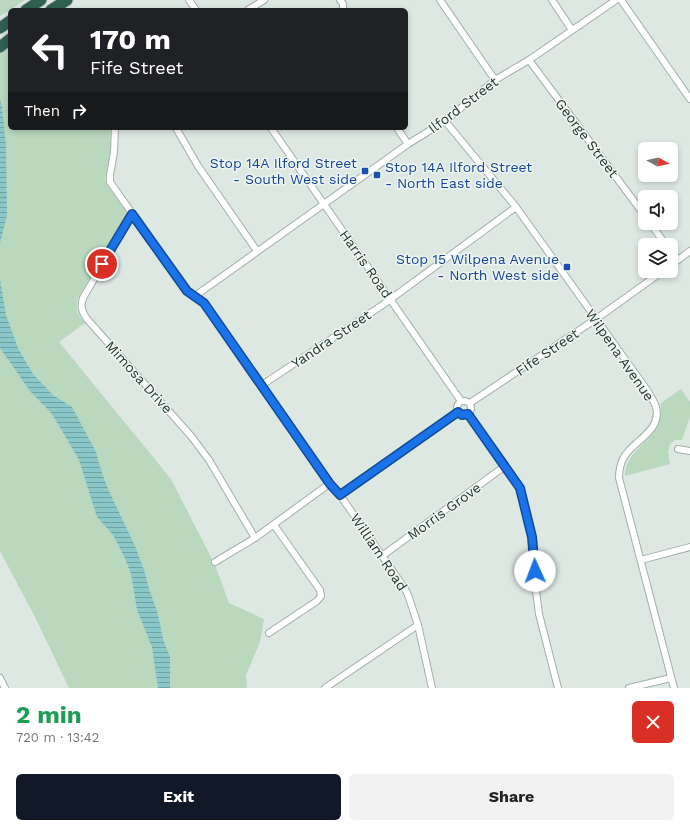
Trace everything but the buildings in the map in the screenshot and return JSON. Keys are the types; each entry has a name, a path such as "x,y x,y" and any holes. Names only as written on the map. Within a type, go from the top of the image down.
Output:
{"highway":[{"path":"29,8 41,0"},
{"path":"54,8 67,0"}],"street":[{"path":"251,8 264,0"},
{"path":"440,0 495,80"},
{"path":"552,0 572,30"},
{"name":"Ilford Street","path":"195,296 408,144 445,121 495,80 529,60 616,0"},
{"path":"621,0 690,99"},
{"name":"George Street","path":"529,60 638,207"},
{"name":"Wilpena Avenue","path":"445,121 516,207 647,390 656,407 656,414 651,430 627,453 620,464 619,478 674,688"},
{"name":"William Road","path":"115,130 110,182 187,291 204,303 330,484 340,495 405,588 418,626 432,688"},
{"path":"177,130 198,166 257,251"},
{"name":"Harris Road","path":"271,130 461,402"},
{"path":"398,130 408,144"},
{"name":"Yandra Street","path":"262,385 390,299 516,207"},
{"name":"Mimosa Drive","path":"132,214 83,298 81,305 82,312 191,436 209,460 255,538"},
{"path":"678,260 690,252"},
{"name":"Fife Street","path":"470,404 596,320 653,278"},
{"path":"467,401 470,404 471,411 468,414 462,415 458,412 458,405 461,402 467,401"},
{"path":"340,495 458,412"},
{"path":"468,414 520,488 532,537 535,583 540,614 558,688"},
{"path":"678,449 690,450"},
{"name":"Morris Grove","path":"382,556 505,466"},
{"path":"215,562 255,538 330,484"},
{"path":"269,633 317,602 321,596 320,590 274,525"},
{"path":"641,560 690,547"},
{"path":"325,688 418,626"},
{"path":"629,688 671,678"},
{"path":"1,681 5,688"}],"green space":[{"path":"0,0 25,0 12,8 8,8 8,11 0,16"},
{"path":"8,48 8,130 110,130 111,147 105,179 107,185 128,214 78,298 77,312 85,323 59,342 171,479 215,565 229,603 264,619 260,642 246,675 247,688 69,688 34,615 0,551 0,54"},
{"path":"681,389 690,402 690,417 682,440 675,440 670,444 668,452 670,464 625,476 627,465 632,456 651,436 656,427 660,417 661,403"}],"water":[{"path":"0,99 6,145 7,215 0,243"},
{"path":"0,279 6,315 18,348 33,374 53,395 72,407 96,452 108,489 135,546 157,611 164,642 170,657 170,688 158,688 152,647 137,610 131,574 113,535 97,517 79,460 52,414 30,391 0,348"}],"place":[{"name":"Stop 14A Ilford Street - South West side","path":"365,171"},
{"name":"Stop 14A Ilford Street - North East side","path":"377,175"},
{"name":"Stop 15 Wilpena Avenue - North West side","path":"567,267"}],"route":[{"path":"102,264 132,214 187,291 204,303 330,484 340,495 458,412 462,415 468,414 520,488 534,546 535,571"}]}
